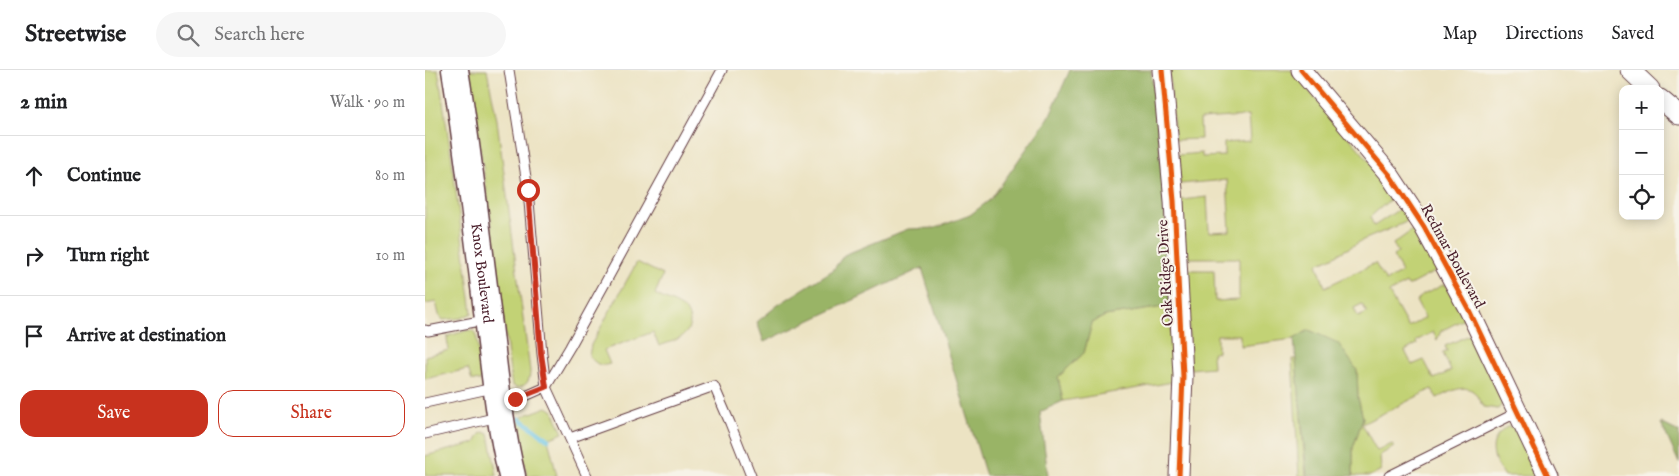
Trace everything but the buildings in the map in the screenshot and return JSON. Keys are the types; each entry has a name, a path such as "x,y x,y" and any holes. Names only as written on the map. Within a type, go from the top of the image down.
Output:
{"main road":[{"name":"Knox Boulevard","path":"455,70 467,150 498,403 505,449 512,476"}],"street":[{"name":"Oak Ridge Drive","path":"1162,70 1174,201 1183,376 1179,476"},
{"name":"Redmar Boulevard","path":"1301,70 1353,130 1407,200 1457,287 1548,476"},
{"path":"1630,70 1645,85"},
{"path":"1664,102 1679,115"}],"lane":[{"path":"509,70 528,190 541,354 546,387 587,476"},
{"path":"425,434 498,403 521,398 546,387 570,347 722,70"},
{"path":"425,330 428,331 488,319"},
{"path":"570,438 713,386 731,424 751,476"},
{"path":"425,403 498,403"},
{"path":"1389,476 1518,412"}],"green space":[{"path":"425,70 438,70 451,154 472,313 462,318 443,320 439,315 436,302 425,304"},
{"path":"468,70 487,70 497,120 530,371 527,382 517,388 512,385 511,380 491,220"},
{"path":"1070,70 1151,70 1163,179 1170,306 1105,316 1092,323 1084,353 1058,377 1063,401 1040,412 1048,476 986,476 922,268 764,342 757,322 778,305 833,270 844,255 908,229 935,228 970,215 991,199 1049,117"},
{"path":"1169,70 1291,70 1378,171 1393,197 1370,217 1374,226 1401,208 1410,219 1363,240 1317,264 1325,287 1375,263 1386,281 1402,272 1393,256 1398,252 1393,244 1414,229 1420,235 1440,269 1408,286 1406,283 1389,293 1408,327 1425,318 1416,301 1423,295 1446,285 1464,319 1441,331 1437,340 1433,332 1416,341 1417,344 1405,351 1412,365 1424,360 1434,379 1451,371 1443,353 1447,351 1445,346 1472,334 1504,402 1498,409 1484,407 1475,393 1466,388 1456,389 1437,398 1432,389 1362,424 1377,451 1392,444 1394,447 1380,455 1381,470 1370,476 1353,476 1353,448 1363,418 1358,398 1357,370 1318,334 1309,330 1294,339 1240,346 1240,335 1217,335 1217,352 1212,353 1213,367 1190,369 1187,270 1214,270 1215,301 1239,300 1239,258 1186,258 1182,200 1207,197 1209,232 1230,231 1227,180 1180,184 1178,155 1202,153 1202,157 1224,156 1224,143 1250,141 1248,116 1200,119 1201,139 1175,140","holes":["1362,304 1367,313 1358,317 1354,308"]},
{"path":"637,262 663,275 655,294 684,309 690,319 689,327 684,335 659,346 653,332 604,350 610,364 598,364 589,356 591,345"},
{"path":"1170,306 1173,382 1063,401 1058,377 1084,353 1092,323 1105,316"},
{"path":"469,330 476,334 482,373 480,381 472,380 468,369 425,379 425,356 449,350 448,336"},
{"path":"1309,330 1338,343 1357,370 1358,398 1363,418 1353,448 1353,476 1307,476 1294,339"},
{"path":"1292,359 1296,359 1306,476 1299,476"},
{"path":"547,407 553,411 563,433 548,439 557,476 527,476 517,422 523,416"},
{"path":"1661,423 1679,432 1679,463"},
{"path":"1507,427 1514,427 1540,476 1504,476 1496,462 1493,450 1496,438"},
{"path":"484,432 489,434 497,476 425,476 425,456 475,443 480,434"}],"waterway":[{"path":"520,419 548,439"}],"cycle path":[{"path":"1162,70 1174,201 1183,376 1179,476"},
{"path":"1301,70 1389,174 1424,227 1469,310 1548,476"}],"route":[{"path":"515,399 546,387 541,354 528,190"}]}
